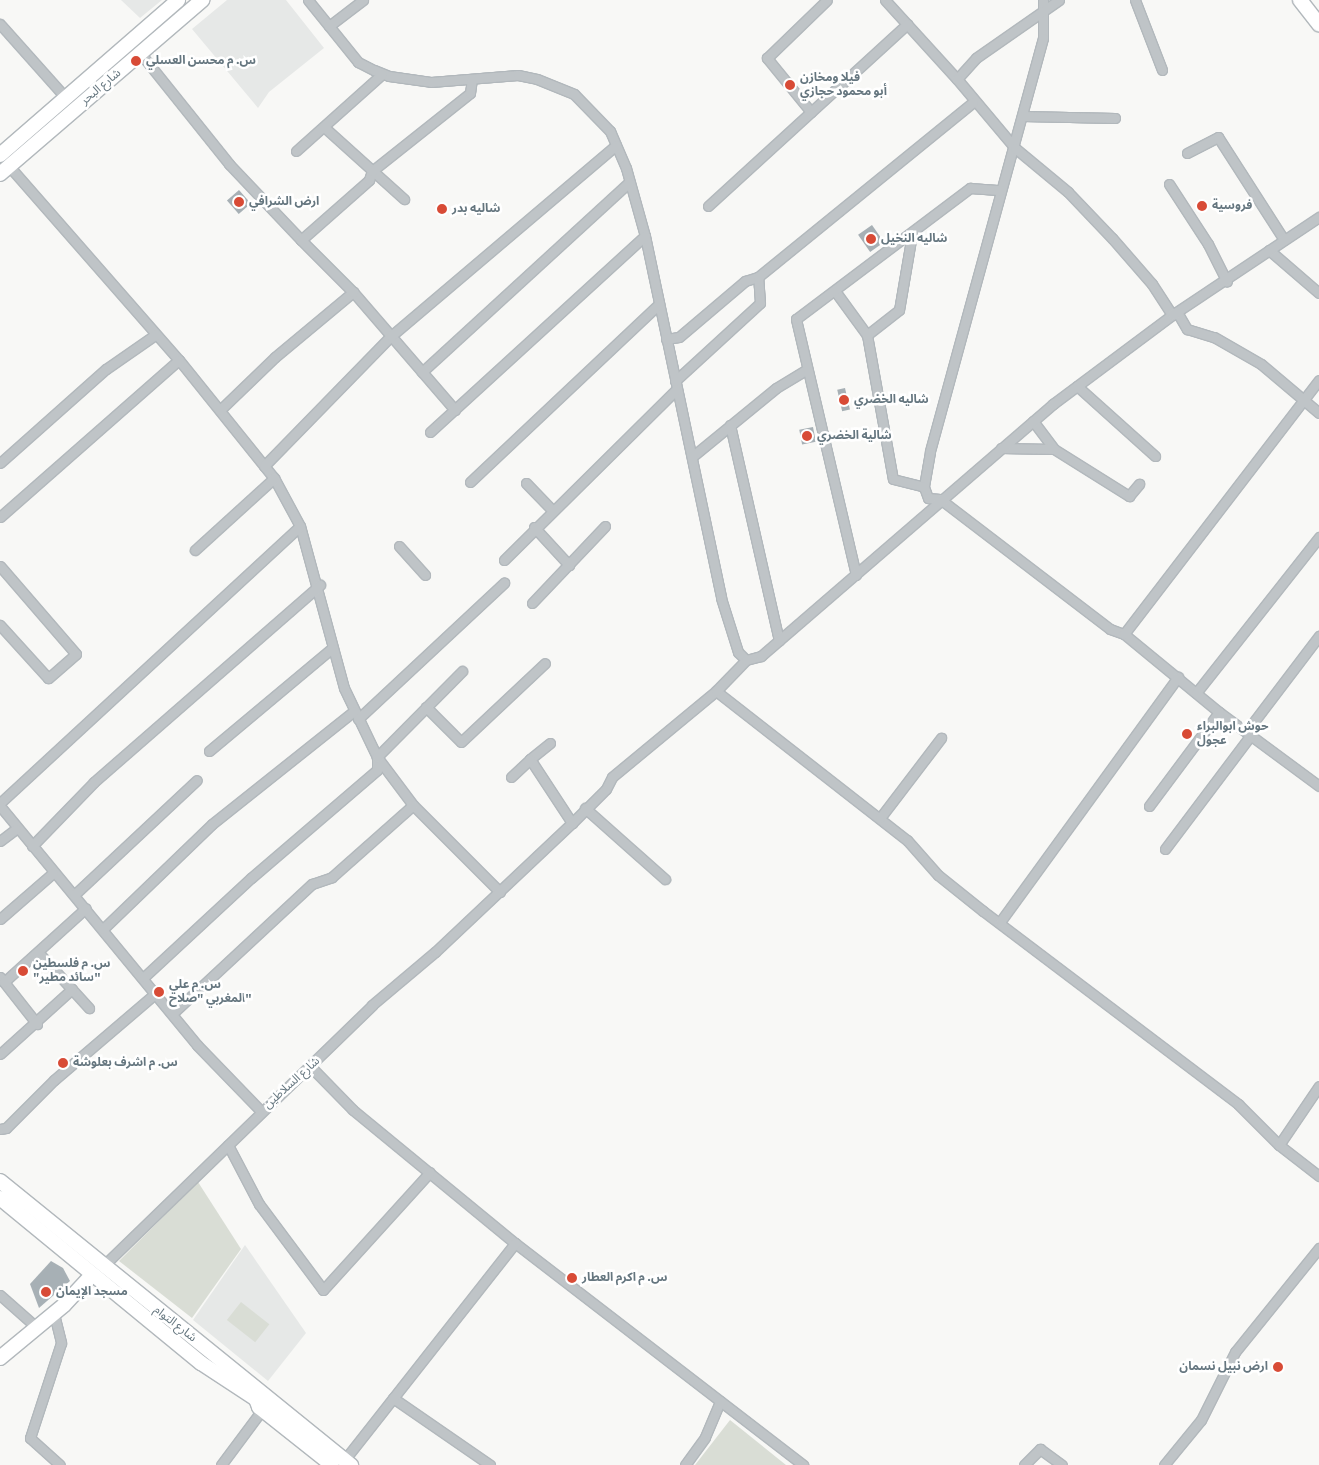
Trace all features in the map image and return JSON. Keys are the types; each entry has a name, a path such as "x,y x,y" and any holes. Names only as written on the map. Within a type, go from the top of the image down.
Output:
{"main road":[{"path":"179,0 190,11"},
{"name":"شارع البحر","path":"0,155 179,0"},
{"name":"شارع البحر","path":"4,170 202,0"},
{"path":"1300,0 1319,24"},
{"name":"شارع التوام","path":"0,1181 201,1363 256,1399 262,1410 342,1464"},
{"name":"شارع التوام","path":"0,1198 98,1271 342,1464"},
{"name":"شارع السلاطين","path":"0,1358 35,1326 54,1314 98,1271"}],"street":[{"path":"308,0 358,62 382,74 431,82 518,75 574,94 602,120 616,145 646,236 675,386 693,456 722,598 738,652 746,660 761,656 856,575 940,499 1077,386 1174,314 1227,282 1269,250 1319,217"},
{"path":"329,26 363,0"},
{"path":"811,112 767,58 827,0"},
{"path":"885,0 957,79 973,102 1015,148 1068,192 1112,238 1152,284 1187,329 1214,336 1261,364 1319,413"},
{"path":"957,79 976,58 1043,5 1059,0"},
{"path":"1135,0 1162,70"},
{"path":"1043,5 1043,38 1015,148 1001,190 930,452 924,487 928,498 940,499 1110,629 1124,634 1219,712 1319,786"},
{"path":"0,24 66,98"},
{"path":"708,206 907,24"},
{"path":"141,54 229,164 353,292 455,410"},
{"path":"296,151 382,74"},
{"path":"301,240 370,180 372,171 470,93 472,79"},
{"path":"666,339 679,337 745,281 758,277 973,102"},
{"path":"1023,116 1115,118"},
{"path":"324,127 404,199"},
{"path":"1187,153 1218,137 1284,240"},
{"path":"264,466 391,336 616,145"},
{"path":"4,170 179,360 274,478 300,526 320,585 332,648 356,715 377,757 413,805 500,892"},
{"path":"422,372 629,182"},
{"path":"1170,184 1208,244 1227,282"},
{"path":"856,575 806,370 796,319 912,234 970,188 1001,190"},
{"path":"867,335 899,310 912,234"},
{"path":"430,432 646,236"},
{"path":"1269,250 1319,293"},
{"path":"504,560 534,527 760,302 758,277"},
{"path":"835,291 867,335 893,479 924,487"},
{"path":"220,410 275,357 353,292"},
{"path":"470,482 659,304"},
{"path":"0,462 106,369 155,335"},
{"path":"0,517 179,360"},
{"path":"693,456 776,388 806,370"},
{"path":"1124,634 1319,380"},
{"path":"1077,386 1155,456"},
{"path":"1033,421 1054,448 1129,496 1138,484"},
{"path":"730,426 744,475 757,552 779,640"},
{"path":"1001,448 1054,448"},
{"path":"195,550 274,478"},
{"path":"526,483 551,510"},
{"path":"261,1110 215,1066 86,908 16,829 0,804 300,526"},
{"path":"532,603 605,526"},
{"path":"534,527 569,565"},
{"path":"1196,693 1319,537"},
{"path":"399,546 425,575"},
{"path":"0,566 76,654 48,678 0,624"},
{"path":"103,929 212,824 356,715 504,583"},
{"path":"32,846 94,782 320,585"},
{"path":"1165,849 1319,636"},
{"path":"209,751 332,648"},
{"name":"شارع السلاطين","path":"98,1271 228,1145 261,1110 311,1067 372,1005 500,892 606,789 612,777 716,691 746,660"},
{"path":"426,707 461,742 546,663"},
{"path":"144,978 377,770 377,757 462,671"},
{"path":"1000,922 1178,677"},
{"path":"716,691 907,840 938,875 1238,1104 1279,1145 1319,1176"},
{"path":"1149,806 1219,712"},
{"path":"880,818 941,738"},
{"path":"511,777 550,743"},
{"path":"530,759 572,822"},
{"path":"74,895 197,780"},
{"path":"173,1013 312,884 332,877 413,805"},
{"path":"585,808 665,879"},
{"path":"0,841 16,829"},
{"path":"0,919 53,873"},
{"path":"37,1024 2,979 38,952 86,908"},
{"path":"38,952 89,1008"},
{"path":"0,1054 37,1024 72,989"},
{"path":"0,1129 6,1128 54,1080 156,993"},
{"path":"311,1067 353,1110 515,1243 803,1465"},
{"path":"1279,1145 1319,1086"},
{"path":"228,1145 259,1204 323,1290 430,1172"},
{"path":"342,1464 515,1243"},
{"path":"1164,1465 1201,1420 1235,1352 1319,1248"},
{"path":"0,1295 35,1326"},
{"path":"54,1314 61,1343 30,1438 60,1465"},
{"path":"393,1398 490,1465"},
{"path":"685,1465 706,1437 720,1401"},
{"path":"221,1465 262,1410"},
{"path":"1024,1465 1040,1449 1062,1465"}],"shaded area":[{"path":"121,0 162,0 140,18"},
{"path":"227,0 286,0 324,48 269,92 258,108 192,29"},
{"path":"198,1182 241,1249 192,1318 119,1261"},
{"path":"245,1245 306,1333 268,1381 193,1320"},
{"path":"241,1302 269,1324 255,1342 227,1320"},
{"path":"730,1420 786,1465 695,1465"}],"building":[{"name":"ارض الشرافي","path":"239,190 251,204 239,214 227,200"},
{"name":"شاليه النخيل","path":"872,225 884,242 870,252 858,235"},
{"name":"شاليه الخضري","path":"845,388 850,409 842,411 837,390"},
{"name":"شالية الخضري","path":"813,427 816,442 802,444 799,430"},
{"name":"مسجد الإيمان","path":"51,1261 63,1268 70,1281 39,1308 30,1284"}],"place":[{"name":"س. م محسن العسلي","path":"136,61"},
{"name":"فيلا ومخازن أبو محمود حجازي","path":"790,85"},
{"name":"ارض الشرافي","path":"239,202"},
{"name":"فروسية","path":"1202,206"},
{"name":"شاليه بدر","path":"442,209"},
{"name":"شاليه النخيل","path":"871,239"},
{"name":"شاليه الخضري","path":"844,400"},
{"name":"شالية الخضري","path":"807,436"},
{"name":"حوش ابوالبراء عجول","path":"1187,734"},
{"name":"س. م فلسطين \"سائد مطير\"","path":"23,971"},
{"name":"س. م علي المغربي \"صلاح\"","path":"159,992"},
{"name":"س. م اشرف بعلوشة","path":"63,1063"},
{"name":"س. م اكرم العطار","path":"572,1278"},
{"name":"مسجد الإيمان","path":"46,1292"},
{"name":"ارض نبيل نسمان","path":"1278,1367"}]}
